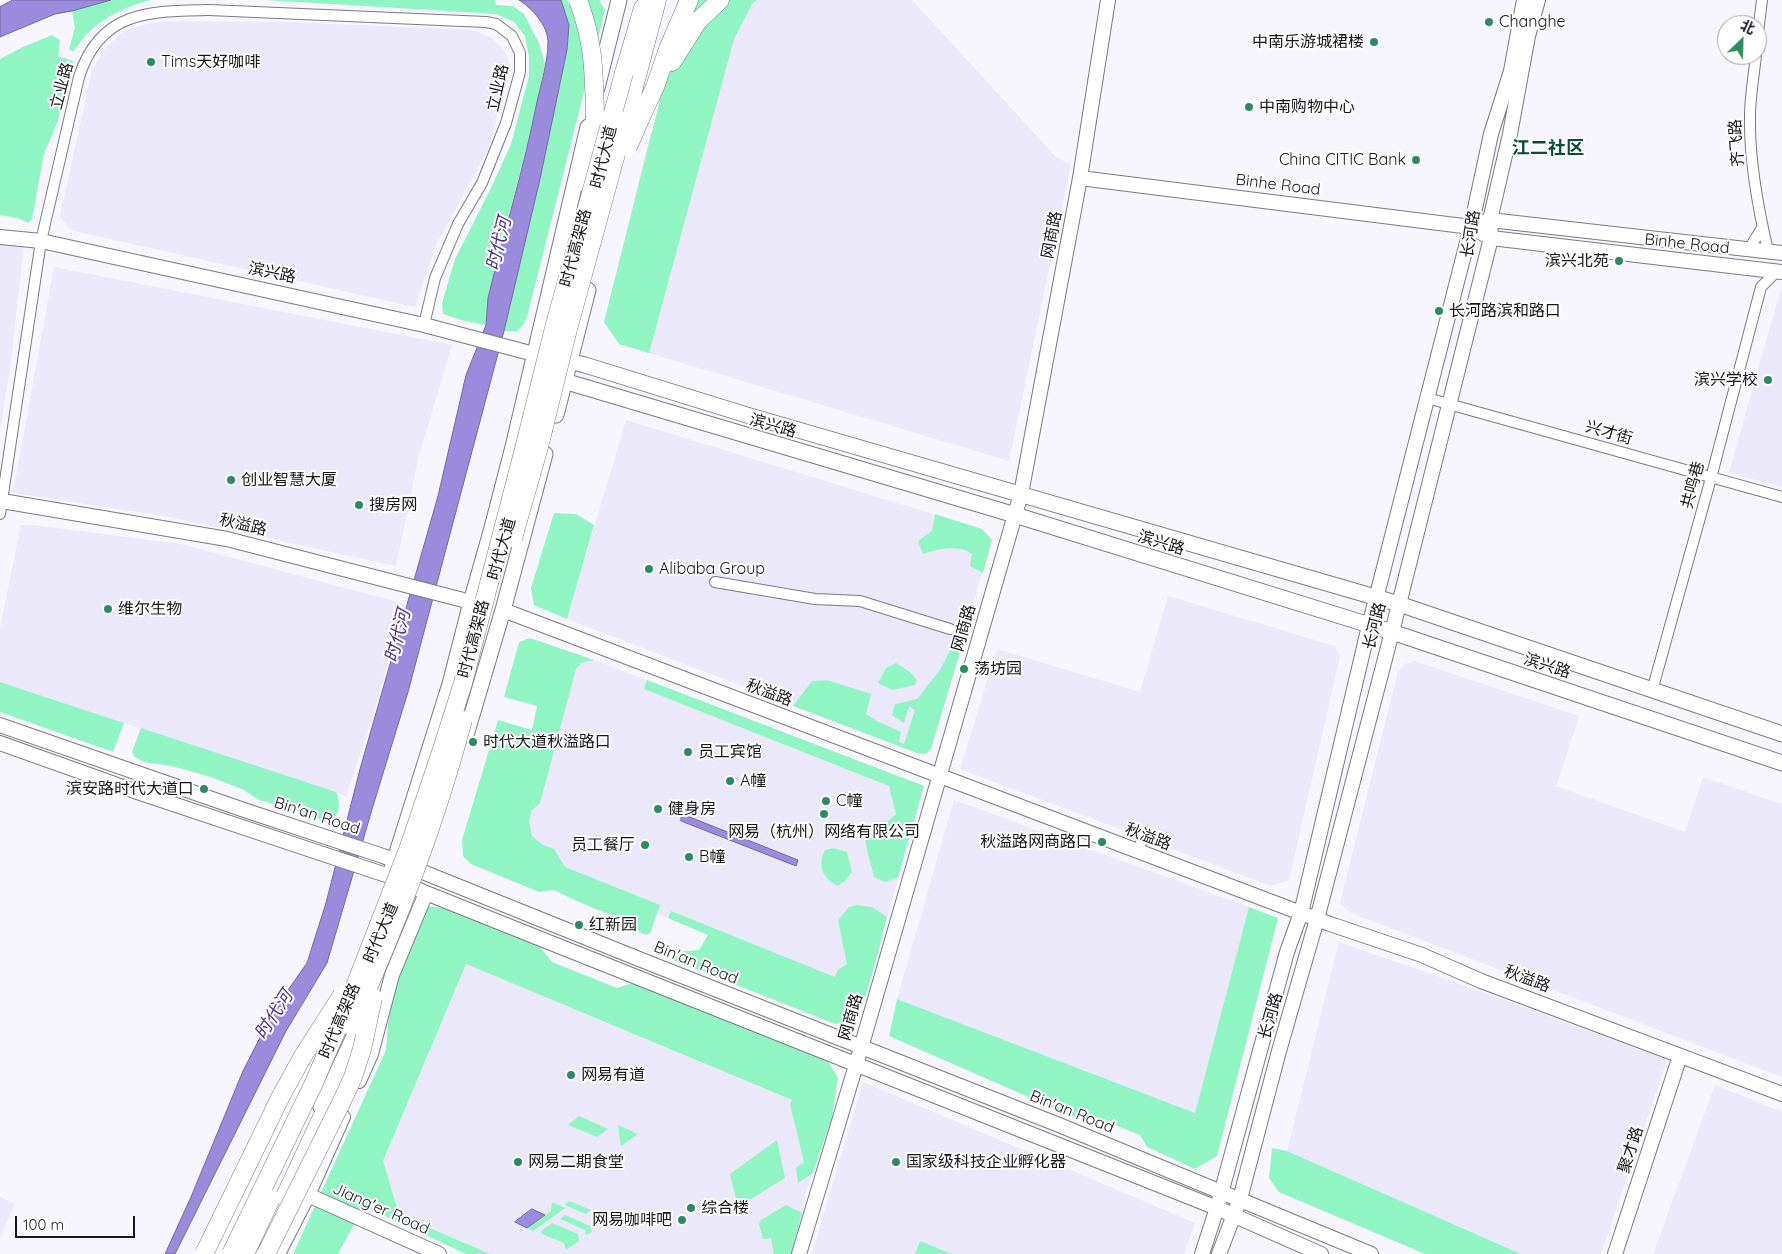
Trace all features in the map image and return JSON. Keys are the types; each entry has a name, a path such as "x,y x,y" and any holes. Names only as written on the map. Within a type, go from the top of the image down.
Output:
{"highway":[{"path":"570,269 590,165 595,117 593,51 587,23 578,0"},
{"path":"624,73 636,0"},
{"name":"时代高架路","path":"245,1254 322,1090 383,935 409,847 463,682 570,269 644,0"},
{"name":"时代高架路","path":"231,1254 313,1086 383,935 403,905 452,760 498,588 539,447 568,329 657,0"},
{"path":"596,229 689,0"},
{"path":"655,87 698,21 720,0"},
{"path":"204,1254 281,1096 303,1056 383,935"},
{"path":"266,1254 353,1077 362,1049 383,935"},
{"path":"217,1254 303,1075"},
{"path":"258,1254 331,1098"}],"main road":[{"name":"时代大道","path":"223,1254 342,1008 394,861 450,684 513,447 619,0"},
{"name":"时代大道","path":"251,1254 422,891 423,873 503,610 662,0"},
{"name":"网商路","path":"799,1254 856,1065 1021,494 1080,178 1108,0"},
{"name":"长河路","path":"1202,1254 1217,1208 1287,952 1301,913 1369,626 1471,227 1491,134 1511,71 1524,0"},
{"name":"长河路","path":"1219,1254 1240,1199 1317,919 1392,632 1491,238 1490,220 1510,134 1528,36 1538,0"},
{"name":"Binhe Road","path":"1080,178 1471,227 1491,238 1779,271"},
{"name":"Binhe Road","path":"1471,227 1490,220 1775,252"},
{"name":"滨兴路","path":"0,237 42,241 424,325 510,349 569,361 750,416 1399,604 1782,734"},
{"name":"滨兴路","path":"534,354 564,381 1015,515 1392,632 1782,764"},
{"name":"秋溢路","path":"1,507 227,539 471,602"},
{"name":"秋溢路","path":"503,610 1138,852 1317,919 1422,955 1481,981 1782,1094"},
{"name":"Bin'an Road","path":"0,725 394,861 861,1046 1221,1191 1371,1254"},
{"name":"Bin'an Road","path":"0,743 389,876 422,891 1217,1208 1321,1254"},
{"path":"278,1254 308,1195 371,1054 392,975 422,891"},
{"path":"358,1027 389,986"},
{"path":"303,1075 310,1061 326,1042"},
{"path":"331,1098 340,1077 346,1054"},
{"name":"聚才路","path":"1616,1254 1680,1056"},
{"name":"Jiang'er Road","path":"308,1195 439,1254"}],"street":[{"path":"1760,15 1762,0"},
{"name":"立业路","path":"1,507 42,241 83,63 103,34 116,24 139,15 175,10 209,10 476,21 496,24 508,33 516,43 520,53 520,72 506,123 482,183 458,224 435,278 424,325"},
{"name":"齐飞路","path":"1755,65 1750,116 1752,162 1762,228 1775,252"},
{"path":"1749,249 1762,228"},
{"path":"1749,268 1756,275 1761,287 1779,271"},
{"name":"共鸣巷","path":"1652,691 1761,287"},
{"name":"兴才街","path":"1427,398 1782,498"},
{"path":"715,582 815,599 860,601 950,629"},
{"path":"1138,852 1145,832"}],"shaded area":[{"path":"741,0 912,0 1057,158 1071,164 1009,461 619,344 604,322 650,135"},
{"path":"164,21 289,22 473,30 492,38 503,49 510,66 489,148 436,245 415,307 70,230 60,216 92,70 106,47 123,32 142,25"},
{"path":"0,242 24,244 11,361 0,431"},
{"path":"54,267 452,345 418,459 396,566 165,516 13,493"},
{"name":"滨兴学校","path":"1782,288 1782,487 1729,473"},
{"path":"626,420 982,529 992,540 931,749 926,754 917,753 567,619"},
{"path":"21,525 181,544 405,604 372,719 346,796 0,682 0,628"},
{"path":"1168,596 1335,646 1340,656 1289,880 1271,886 960,769 997,649 1140,692"},
{"path":"570,652 924,786 864,1000 663,916 503,853"},
{"path":"1414,661 1579,716 1556,786 1685,832 1703,777 1782,804 1782,1077 1351,913 1340,903 1398,672 1405,664"},
{"path":"954,800 1249,907 1195,1113 897,999"},
{"path":"1339,942 1488,994 1667,1060 1601,1254 1521,1254 1287,1151"},
{"path":"466,964 832,1117 805,1195 804,1208 791,1254 466,1254 364,1206"},
{"path":"863,1082 1195,1223 1184,1254 812,1254"},
{"path":"1715,1085 1782,1112 1782,1254 1653,1254"},
{"path":"0,1197 15,1204 0,1238"}],"green space":[{"path":"111,0 151,0 126,8 109,17 94,27 73,52 69,49 75,28 72,11"},
{"path":"266,0 495,0 496,5 513,6 524,14 539,43 545,64 533,122 488,298 486,325 443,314 442,303 455,259 511,144 529,76 529,57 525,36 514,22 496,14"},
{"path":"561,0 567,0 576,17 583,43 585,88 527,317 517,331 504,331 540,179 567,50 569,25"},
{"path":"586,0 599,0 605,10 596,47"},
{"path":"678,0 757,0 752,4 734,39 649,353 619,344 604,322 659,104 669,29"},
{"path":"52,35 60,40 58,56 73,61 58,121 44,154 32,219 28,223 18,218 0,215 0,59"},
{"path":"554,513 576,514 594,525 567,619 534,605 531,588"},
{"path":"935,514 982,529 992,540 983,573 970,566 972,554 961,549 948,548 923,554 918,541 932,531"},
{"path":"530,638 594,660 581,663 576,669 540,803 531,811 529,822 532,836 543,845 554,849 565,867 660,905 650,934 643,934 615,916 553,890 539,892 471,864 463,856 462,840 498,720 532,730 537,706 504,697 519,642"},
{"path":"953,645 961,649 931,749 926,754 917,753 793,706 812,681 827,680 871,694 866,714 901,732 899,742 904,744 915,710 909,706 904,723 892,715 895,704 917,699 940,670"},
{"path":"896,663 910,672 917,680 915,685 892,690 878,683 886,668"},
{"path":"647,680 924,786 898,877 885,882 874,877 865,841 896,814 889,786 644,689"},
{"path":"0,682 124,723 113,752 0,712"},
{"path":"141,728 336,792 339,806 335,819 328,822 257,799 244,790 211,777 171,766 144,762 135,757 132,752"},
{"path":"834,848 847,852 852,872 838,886 825,876 822,867 825,850"},
{"path":"857,905 872,907 887,917 864,1001 854,1018 845,1022 835,1024 671,959 676,952 699,950 708,935 668,918 671,911 835,977 838,970 847,964 838,920 849,907"},
{"path":"422,906 447,908 536,942 552,962 617,988 636,982 826,1058 838,1078 832,1117 813,1173 798,1183 796,1168 804,1162 790,1104 792,1100 466,964 383,1161 399,1215 490,1254 466,1254 364,1206 338,1254 293,1254 386,1050 390,1001"},
{"path":"1249,907 1278,918 1217,1156 1195,1169 1147,1147 1140,1135 1090,1115 1074,1117 889,1036 897,999 1195,1113"},
{"path":"579,1116 608,1129 597,1137 568,1125"},
{"path":"618,1125 638,1134 621,1146"},
{"path":"777,1140 785,1178 738,1207 730,1174"},
{"path":"1272,1148 1287,1151 1521,1254 1425,1254 1279,1192 1269,1178"},
{"path":"569,1201 591,1210 586,1214 565,1205"},
{"path":"552,1202 565,1208 533,1231 527,1228 551,1211"},
{"path":"786,1205 802,1213 791,1254 774,1254 771,1238 763,1239 759,1224 761,1220"},
{"path":"565,1215 590,1226 592,1232 586,1235 585,1230 560,1219"},
{"path":"552,1223 578,1234 579,1241 566,1250 564,1243 542,1234 541,1231"},
{"path":"920,1241 952,1254 915,1254"}],"water":[{"path":"13,0 111,0 55,14 0,37 0,7"},
{"name":"时代河","path":"519,0 561,0 569,25 567,50 540,179 504,331 408,692 327,963 286,1031 175,1254 165,1254 191,1197 243,1071 274,1010 307,963 326,903 360,769 438,496 466,375 486,325 488,298 526,151 544,72 548,42 545,30 534,13"},
{"path":"682,814 798,860 796,866 681,821"},
{"path":"532,1209 545,1215 527,1228 515,1222"}],"place":[{"name":"Changhe","path":"1489,22"},
{"name":"中南乐游城裙楼","path":"1374,42"},
{"name":"Tims天好咖啡","path":"151,62"},
{"name":"中南购物中心","path":"1249,107"},
{"name":"China CITIC Bank","path":"1416,160"},
{"name":"滨兴北苑","path":"1619,261"},
{"name":"长河路滨和路口","path":"1439,311"},
{"name":"滨兴学校","path":"1768,380"},
{"name":"创业智慧大厦","path":"231,480"},
{"name":"搜房网","path":"359,505"},
{"name":"Alibaba Group","path":"649,569"},
{"name":"维尔生物","path":"108,609"},
{"name":"荡坊园","path":"964,669"},
{"name":"时代大道秋溢路口","path":"473,742"},
{"name":"员工宾馆","path":"688,752"},
{"name":"A幢","path":"730,781"},
{"name":"滨安路时代大道口","path":"204,789"},
{"name":"C幢","path":"826,801"},
{"name":"健身房","path":"658,809"},
{"name":"网易（杭州）网络有限公司","path":"824,814"},
{"name":"秋溢路网商路口","path":"1102,842"},
{"name":"员工餐厅","path":"645,845"},
{"name":"B幢","path":"689,857"},
{"name":"红新园","path":"579,925"},
{"name":"网易有道","path":"571,1075"},
{"name":"网易二期食堂","path":"518,1162"},
{"name":"国家级科技企业孵化器","path":"896,1162"},
{"name":"综合楼","path":"691,1208"},
{"name":"网易咖啡吧","path":"682,1220"}],"district":[{"name":"江二社区","path":"1548,149"}]}
